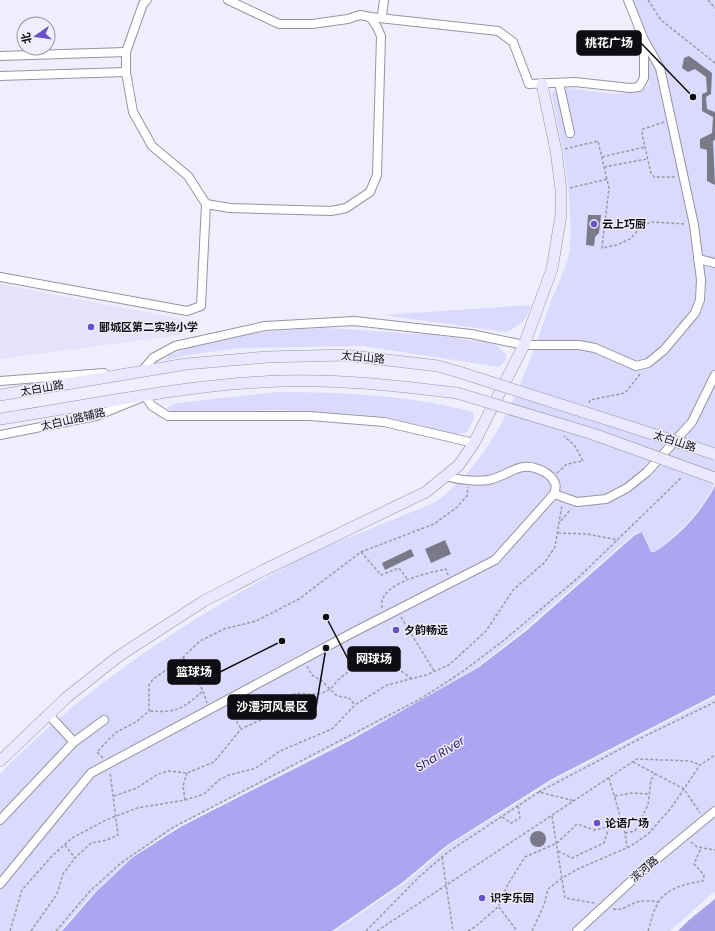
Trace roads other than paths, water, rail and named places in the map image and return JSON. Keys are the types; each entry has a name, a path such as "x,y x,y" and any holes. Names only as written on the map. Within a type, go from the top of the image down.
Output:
{"main road":[{"path":"0,761 66,698 119,656 204,601 264,570 426,492 459,465 474,443 524,345 552,269 561,215 562,190 556,151 542,84"},
{"name":"太白山路","path":"0,395 186,364 267,357 345,355 438,366 715,454"},
{"name":"太白山路","path":"0,419 184,390 282,381 373,383 457,393 593,434 715,478"}],"street":[{"path":"0,277 187,311 201,306 206,204 188,176 152,146 133,112 126,72 126,52 143,4 147,0"},
{"path":"228,0 279,24 312,24 348,19 360,15 498,32 513,42 529,84 575,82 630,88 639,87 644,78 644,40"},
{"path":"382,15 384,0"},
{"path":"0,381 77,374 142,372 153,358 175,346 265,326 354,321 471,334 524,345 579,345 595,348 636,366 648,363 664,350 696,313 700,300 701,280 694,225 685,177 660,68 644,40 628,0"},
{"path":"206,204 230,208 332,211 346,208 370,192 377,175 381,36 377,26 370,17"},
{"path":"0,56 126,52"},
{"path":"0,76 126,72"},
{"path":"559,83 570,133"},
{"path":"698,259 715,263"},
{"path":"554,494 577,502 606,499 627,488 647,472 692,422 715,375"},
{"path":"145,396 152,406 168,416 310,416 384,422 474,443"},
{"name":"太白山路辅路","path":"0,435 96,416 145,396"},
{"path":"0,884 91,773 224,700 495,560 554,494 556,487 548,473 532,467 518,467 490,480 468,482 445,476"},
{"path":"49,715 74,742"},
{"path":"0,820 74,742 104,720"},
{"name":"滨河路","path":"577,931 603,905 715,811"}],"water":[{"name":"Sha River","path":"715,486 715,695 552,779 446,846 403,882 332,931 62,931 96,892 133,857 182,826 349,741 479,667 526,631 635,535 642,532 651,552 655,552 689,523 703,506"}],"place":[{"name":"桃花广场","path":"693,97"},
{"name":"云上巧厨","path":"594,224"},
{"name":"郾城区第二实验小学","path":"91,327"},
{"name":"网球场","path":"326,617"},
{"name":"夕韵畅远","path":"396,630"},
{"name":"篮球场","path":"282,641"},
{"name":"沙澧河风景区","path":"326,648"},
{"name":"论语广场","path":"597,823"},
{"name":"识字乐园","path":"482,898"}]}
